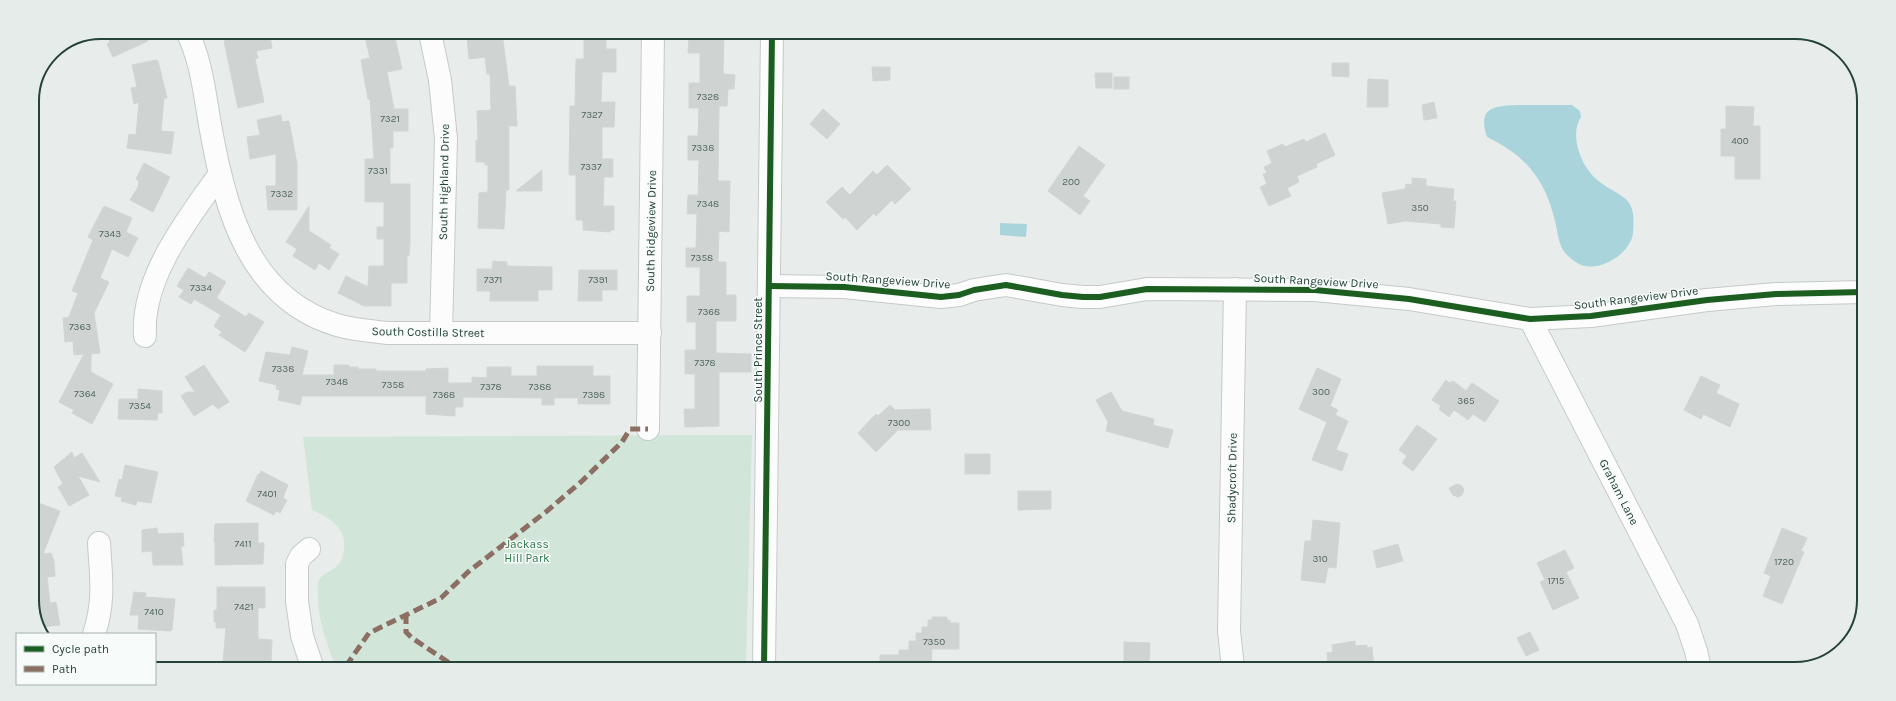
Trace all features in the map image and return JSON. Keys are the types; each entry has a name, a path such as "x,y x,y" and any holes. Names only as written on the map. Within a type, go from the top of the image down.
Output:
{"street":[{"name":"South Costilla Street","path":"189,39 200,73 219,175 239,233 248,253 261,273 292,302 336,325 360,331 388,333 650,333"},
{"name":"South Highland Drive","path":"431,39 440,80 446,140 441,332"},
{"name":"South Ridgeview Drive","path":"648,429 653,39"},
{"name":"South Prince Street","path":"764,662 772,39"},
{"path":"145,336 143,319 158,272 184,224 219,175"},
{"name":"South Rangeview Drive","path":"769,286 844,287 941,297 959,295 974,290 1006,286 1083,297 1100,297 1147,289 1315,290 1381,295 1530,319 1591,316 1707,300 1776,294 1857,292"},
{"name":"Shadycroft Drive","path":"1233,662 1230,631 1235,289"},
{"name":"Graham Lane","path":"1530,319 1687,624 1698,662"},
{"path":"94,633 99,620 102,597 99,543"},
{"path":"309,549 301,556 297,564 297,601 302,636 311,662"}],"green space":[{"name":"Jackass Hill Park","path":"752,435 746,662 334,662 321,624 318,587 321,578 335,568 340,562 344,549 344,542 343,535 336,524 325,516 312,510 303,437"}],"water":[{"path":"1572,105 1580,111 1581,117 1576,132 1576,141 1585,166 1598,181 1627,200 1632,208 1633,233 1631,240 1622,253 1615,258 1592,267 1580,264 1567,255 1560,243 1551,206 1546,193 1532,170 1513,152 1487,137 1484,127 1484,119 1486,114 1490,110 1502,106"},
{"path":"1000,223 1027,224 1026,237 1000,235"}],"building":[{"path":"109,39 147,39 148,41 113,57 107,44 110,42"},
{"path":"231,39 270,39 272,48 256,51 258,58 255,59 264,102 238,108 224,41"},
{"path":"365,39 395,39 402,69 387,72 394,109 408,109 408,131 393,131 393,148 390,148 390,184 410,184 410,243 409,256 407,256 407,283 391,283 391,306 364,306 338,293 346,276 368,287 369,266 384,266 384,239 377,239 377,227 384,227 384,202 365,202 365,159 374,159 370,99 368,99 361,60 370,58"},
{"path":"467,39 503,39 509,86 515,86 517,126 509,126 509,190 506,190 504,229 478,228 479,193 488,192 488,165 485,165 485,162 476,162 476,140 478,140 477,111 491,110 490,74 487,74 485,57 469,59"},
{"path":"689,39 724,39 723,74 735,75 734,89 728,89 727,106 719,106 718,181 730,181 729,232 719,231 718,262 726,262 726,295 736,295 736,321 716,321 716,353 751,354 751,372 719,372 719,426 685,427 684,409 695,409 695,374 685,374 685,350 696,350 696,322 687,322 687,296 700,296 700,267 686,267 686,248 696,248 697,214 687,214 688,195 698,195 699,160 688,160 688,136 698,136 699,108 689,108 689,83 700,83 700,53 688,53"},
{"path":"584,40 606,40 606,49 616,49 616,72 602,72 601,102 615,102 614,127 602,127 602,159 613,159 613,177 604,177 603,206 614,206 614,230 611,230 610,232 583,230 583,220 576,220 576,175 569,175 570,106 575,106 576,59 584,59"},
{"path":"156,60 158,61 167,98 164,98 161,131 174,132 171,154 127,148 129,134 136,135 139,102 134,104 131,88 137,87 132,65"},
{"path":"1332,63 1349,63 1349,77 1332,76"},
{"path":"872,67 890,67 890,80 873,81"},
{"path":"1095,73 1112,73 1112,88 1096,88"},
{"path":"1114,77 1129,77 1129,89 1114,89"},
{"path":"1368,79 1388,80 1388,107 1367,107"},
{"path":"1434,102 1437,118 1424,120 1422,105"},
{"path":"1726,106 1754,107 1753,126 1760,126 1760,179 1735,179 1735,156 1721,156 1721,129 1726,129"},
{"path":"823,109 840,124 827,139 810,124"},
{"path":"281,115 282,122 289,121 297,164 297,210 268,210 266,186 276,186 276,154 250,159 247,137 260,135 257,120"},
{"path":"1325,133 1335,155 1316,164 1317,167 1297,176 1299,182 1287,188 1291,196 1269,206 1260,187 1267,184 1263,174 1267,173 1264,167 1272,163 1267,151 1283,144 1285,147 1304,139 1306,142"},
{"path":"1079,146 1105,165 1083,196 1090,201 1080,215 1048,191"},
{"path":"144,163 170,177 153,212 130,200 138,187 139,181 136,179"},
{"path":"887,165 911,189 895,204 892,200 876,216 874,213 857,230 845,217 843,219 826,202 842,187 850,195 873,171 877,175"},
{"path":"542,170 542,191 516,191"},
{"path":"1412,178 1426,179 1426,186 1454,189 1453,201 1456,201 1454,228 1441,227 1441,224 1405,221 1388,224 1382,193 1405,189 1406,184 1412,185"},
{"path":"104,206 132,218 126,232 138,238 128,257 112,249 100,278 109,282 94,313 100,353 91,354 91,372 113,384 92,424 72,413 74,410 59,402 84,354 74,355 73,341 65,342 63,318 69,317 78,293 72,291 93,240 88,237"},
{"path":"309,206 309,231 331,245 329,248 339,254 329,270 319,263 315,270 293,256 297,249 286,242"},
{"path":"493,261 507,262 507,266 552,267 552,290 538,290 538,301 490,301 490,291 477,291 477,269 492,269"},
{"path":"188,268 205,278 209,272 226,282 217,297 218,299 246,317 249,313 264,322 245,352 219,335 222,332 214,326 221,315 194,299 191,304 179,297 184,290 177,286"},
{"path":"579,270 617,270 617,290 602,290 602,301 578,301"},
{"path":"292,347 308,351 302,375 334,375 334,365 349,365 349,367 358,367 358,369 376,369 376,371 426,371 426,369 448,368 448,383 472,383 472,377 487,378 487,367 511,367 511,376 537,376 537,366 593,366 593,376 610,376 610,404 578,404 578,398 554,398 554,405 542,405 542,398 463,397 463,407 455,407 455,416 426,414 426,396 302,396 300,405 278,400 280,390 276,389 277,385 259,381 266,352 290,355"},
{"path":"204,365 229,402 218,409 213,404 194,416 181,396 187,392 195,392 185,377"},
{"path":"1317,368 1341,379 1330,406 1338,410 1335,415 1348,421 1336,450 1348,454 1342,471 1312,460 1327,422 1299,409"},
{"path":"1701,376 1720,385 1716,393 1739,404 1730,427 1703,414 1701,419 1684,410"},
{"path":"1446,380 1449,383 1453,381 1466,391 1472,383 1499,401 1485,422 1473,414 1468,420 1454,410 1449,417 1439,409 1441,406 1432,400"},
{"path":"138,389 162,391 162,413 158,413 157,420 118,419 119,399 138,399"},
{"path":"1111,392 1122,411 1154,419 1153,425 1173,430 1168,448 1106,431 1108,422 1096,400"},
{"path":"890,405 895,410 930,409 931,430 898,430 876,452 858,433 876,414 878,416"},
{"path":"1417,425 1437,439 1413,471 1402,463 1407,456 1399,450"},
{"path":"72,452 74,458 82,453 100,482 78,476 89,495 69,506 58,487 63,484 54,467"},
{"path":"965,454 990,454 990,474 965,474"},
{"path":"125,465 158,472 151,503 137,501 136,505 121,501 122,497 115,496 119,479 122,480"},
{"path":"261,471 288,485 283,498 287,500 280,513 276,511 274,515 246,501 258,474 259,475"},
{"path":"1457,484 1462,486 1464,490 1462,495 1458,497 1453,495 1449,488"},
{"path":"1018,491 1051,491 1051,509 1018,510"},
{"path":"39,503 60,511 43,554 51,553 54,561 55,576 47,577 50,603 56,602 60,625 45,627 40,612"},
{"path":"1313,520 1340,523 1336,568 1328,567 1325,583 1301,580 1305,541 1311,541"},
{"path":"258,523 258,543 264,543 263,564 215,565 215,524"},
{"path":"157,528 158,534 183,533 184,546 181,546 183,565 153,565 152,551 142,552 142,530"},
{"path":"1782,528 1807,538 1801,551 1804,552 1782,604 1763,596 1771,576 1764,573"},
{"path":"1398,544 1403,561 1377,568 1373,551"},
{"path":"1565,550 1574,568 1566,572 1579,598 1553,610 1540,582 1545,580 1537,563"},
{"path":"217,587 265,587 265,608 258,608 258,639 272,640 271,662 223,662 226,628 216,628 216,622 214,622 214,610 217,610"},
{"path":"134,592 146,593 145,597 175,599 172,630 138,629 139,615 130,615"},
{"path":"932,617 947,617 947,620 950,620 950,623 959,623 959,649 932,649 931,662 880,662 880,655 899,655 899,650 909,650 909,641 916,641 916,633 922,633 922,627 928,627 928,620 932,620"},
{"path":"1530,632 1539,650 1526,656 1517,638"},
{"path":"1355,641 1355,646 1367,645 1367,648 1372,647 1373,662 1328,662 1327,653 1333,652 1332,645"},
{"path":"1124,642 1150,643 1149,662 1124,662"}],"marked path":[{"path":"349,662 369,633 441,598 468,572 547,511 581,482 622,442 630,429 648,429"},
{"path":"406,614 406,632 412,638 448,662"}],"cycle path":[{"path":"764,662 772,39"},
{"path":"769,286 844,287 941,297 959,295 974,290 1006,285 1062,295 1083,297 1100,297 1147,289 1315,290 1409,299 1530,319 1591,316 1707,300 1776,294 1857,292"}]}
